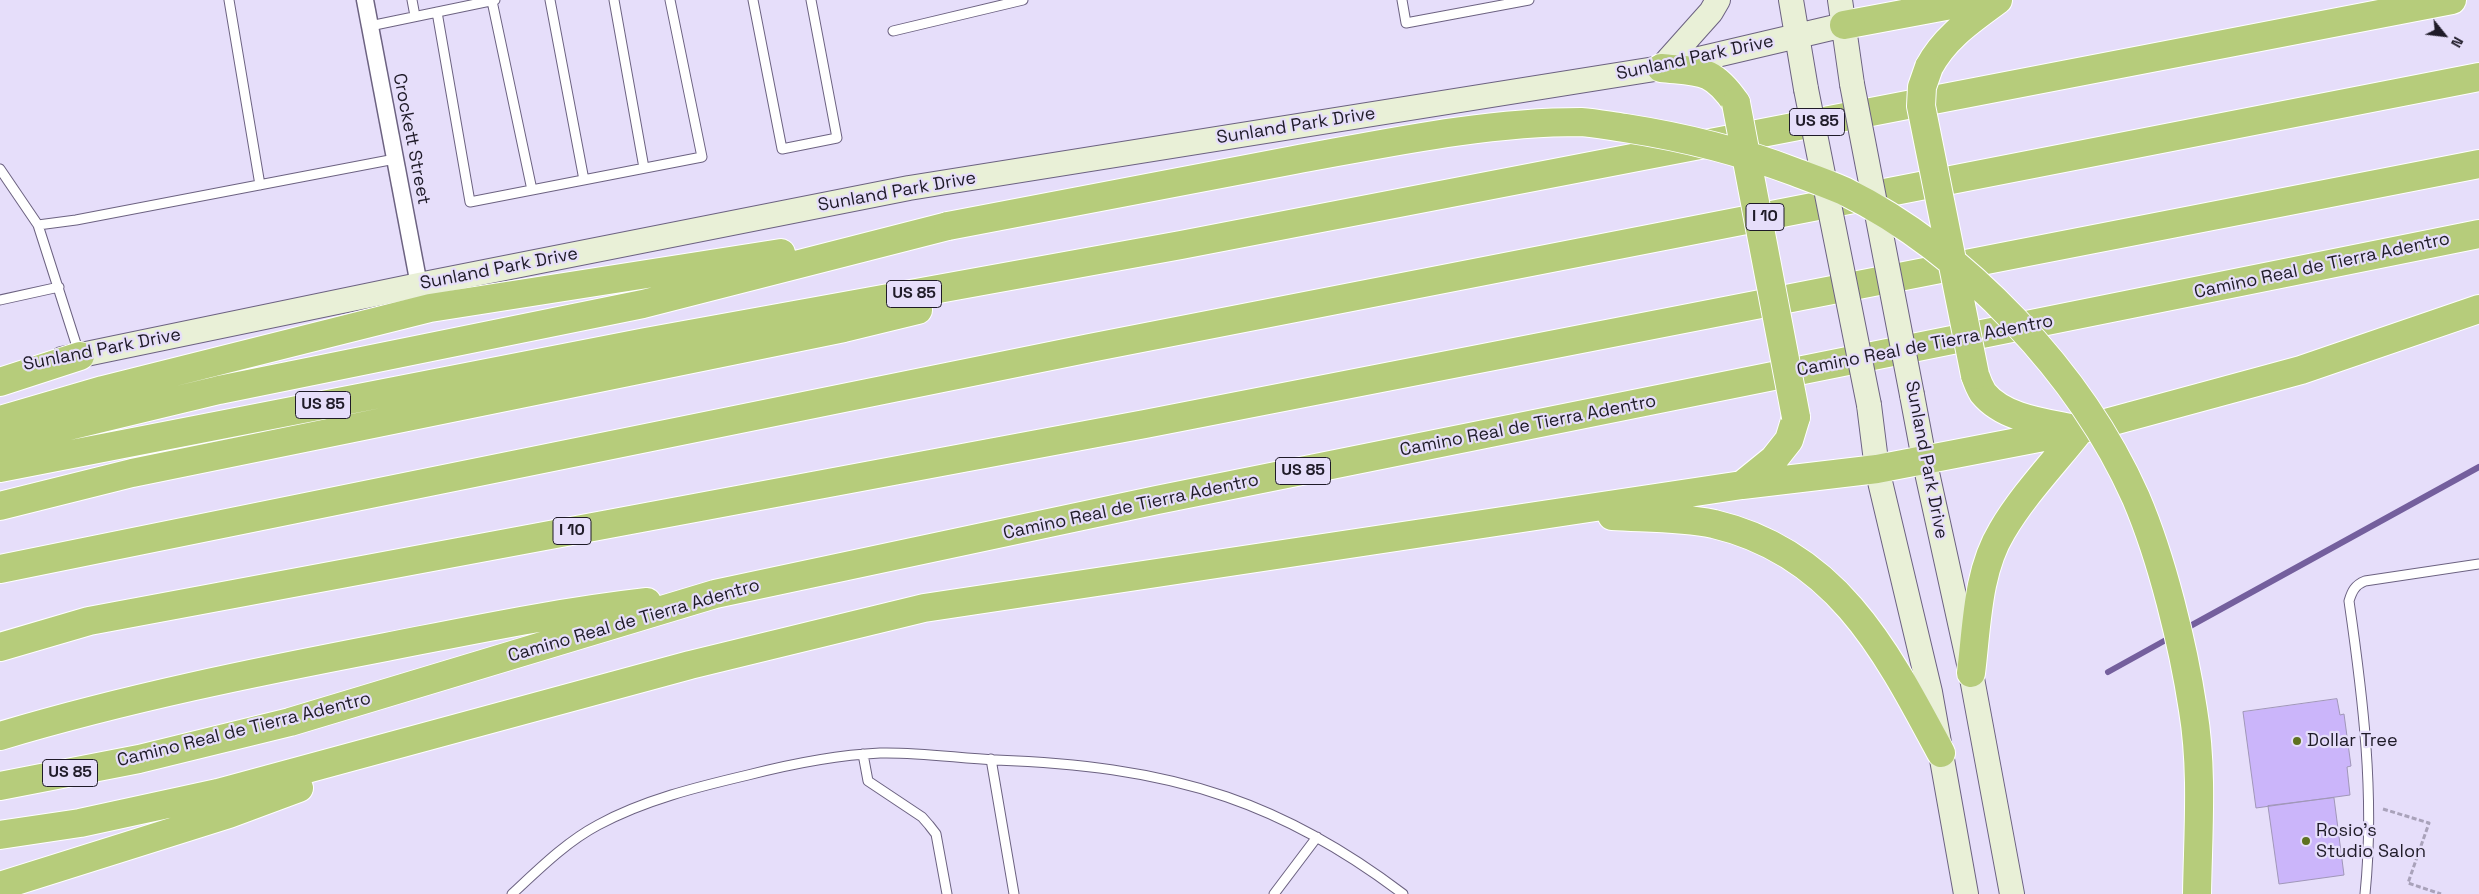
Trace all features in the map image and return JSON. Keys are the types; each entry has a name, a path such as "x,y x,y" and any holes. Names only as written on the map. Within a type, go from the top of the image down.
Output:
{"highway":[{"path":"1842,13 1978,0"},
{"path":"1998,0 1952,35 1936,53 1922,87 1921,106 1975,375 1983,392 1999,406 2021,417 2080,430"},
{"name":"US 85","path":"0,468 646,342 1181,245 2452,0"},
{"path":"1661,68 1705,72 1725,87 1736,103 1796,416 1789,440 1774,458 1742,485"},
{"name":"I 10","path":"0,570 1090,348 2479,77"},
{"path":"0,420 103,390 430,308 948,226 1395,141 1494,128 1584,122 1668,135 1758,158 1843,191 1907,228 1966,274 2051,358 2117,460 2136,500 2170,602 2193,710 2199,778 2197,894"},
{"name":"I 10","path":"0,647 89,621 1155,422 2472,165"},
{"path":"0,445 36,434 219,390 643,304 948,226"},
{"name":"Camino Real de Tierra Adentro","path":"0,786 139,759 290,722 715,594 1157,500 2479,234"},
{"path":"0,506 132,473 844,328 1181,245"},
{"path":"0,835 80,823 218,793 444,734 690,665 924,608 1742,485 1877,469 2080,430 2301,370 2479,309"},
{"path":"0,382 80,356"},
{"path":"1972,673 1981,594 1989,563 2001,532 2080,430"},
{"path":"1553,513 1689,520 1733,530 1781,550 1830,586 1869,628 1901,677 1941,754"},
{"path":"0,736 142,696 293,665 576,610 715,594"},
{"path":"0,886 229,814 444,734"}],"main road":[{"path":"1661,68 1710,12 1718,0"},
{"name":"Sunland Park Drive","path":"1791,0 1806,89 1870,405 1877,469 1930,692 1966,894"},
{"name":"Sunland Park Drive","path":"0,370 80,356 419,285 909,188 1661,68 1797,36 1842,13 1852,84 1924,460 1972,673 2012,894"}],"street":[{"name":"Crockett Street","path":"365,0 419,285"}],"lane":[{"path":"229,0 260,185"},
{"path":"412,0 415,16"},
{"path":"370,26 493,0 532,190"},
{"path":"550,0 584,180"},
{"path":"614,0 644,168"},
{"path":"437,12 470,202 702,156 670,0"},
{"path":"753,0 782,149 837,138 811,0"},
{"path":"893,31 1023,0"},
{"path":"1402,0 1406,23 1529,0"},
{"path":"38,225 395,159"},
{"path":"1,171 38,225 60,287 80,356"},
{"path":"0,300 60,287"},
{"path":"2365,894 2370,810 2367,764 2348,601 2358,584 2365,581 2479,564"},
{"path":"512,894 580,836 595,826 633,808 729,779 810,761 863,754 900,753 1110,769 1168,779 1231,798 1317,836 1363,864 1403,894"},
{"path":"863,754 868,781 922,817 936,834 947,894"},
{"path":"991,759 1014,894"},
{"path":"1274,894 1317,836"}],"path":[{"path":"2370,810 2388,809 2429,823 2408,883 2441,894"}],"building":[{"name":"Dollar Tree","path":"2337,699 2340,715 2344,714 2351,766 2347,767 2350,795 2256,808 2243,712"},
{"name":"Rosio's Studio Salon","path":"2334,798 2344,875 2279,884 2268,806"}],"waterway":[{"path":"2183,630 2479,467"},
{"path":"2108,672 2173,636"}],"place":[{"name":"Dollar Tree","path":"2297,741"},
{"name":"Rosio's Studio Salon","path":"2306,841"}]}
